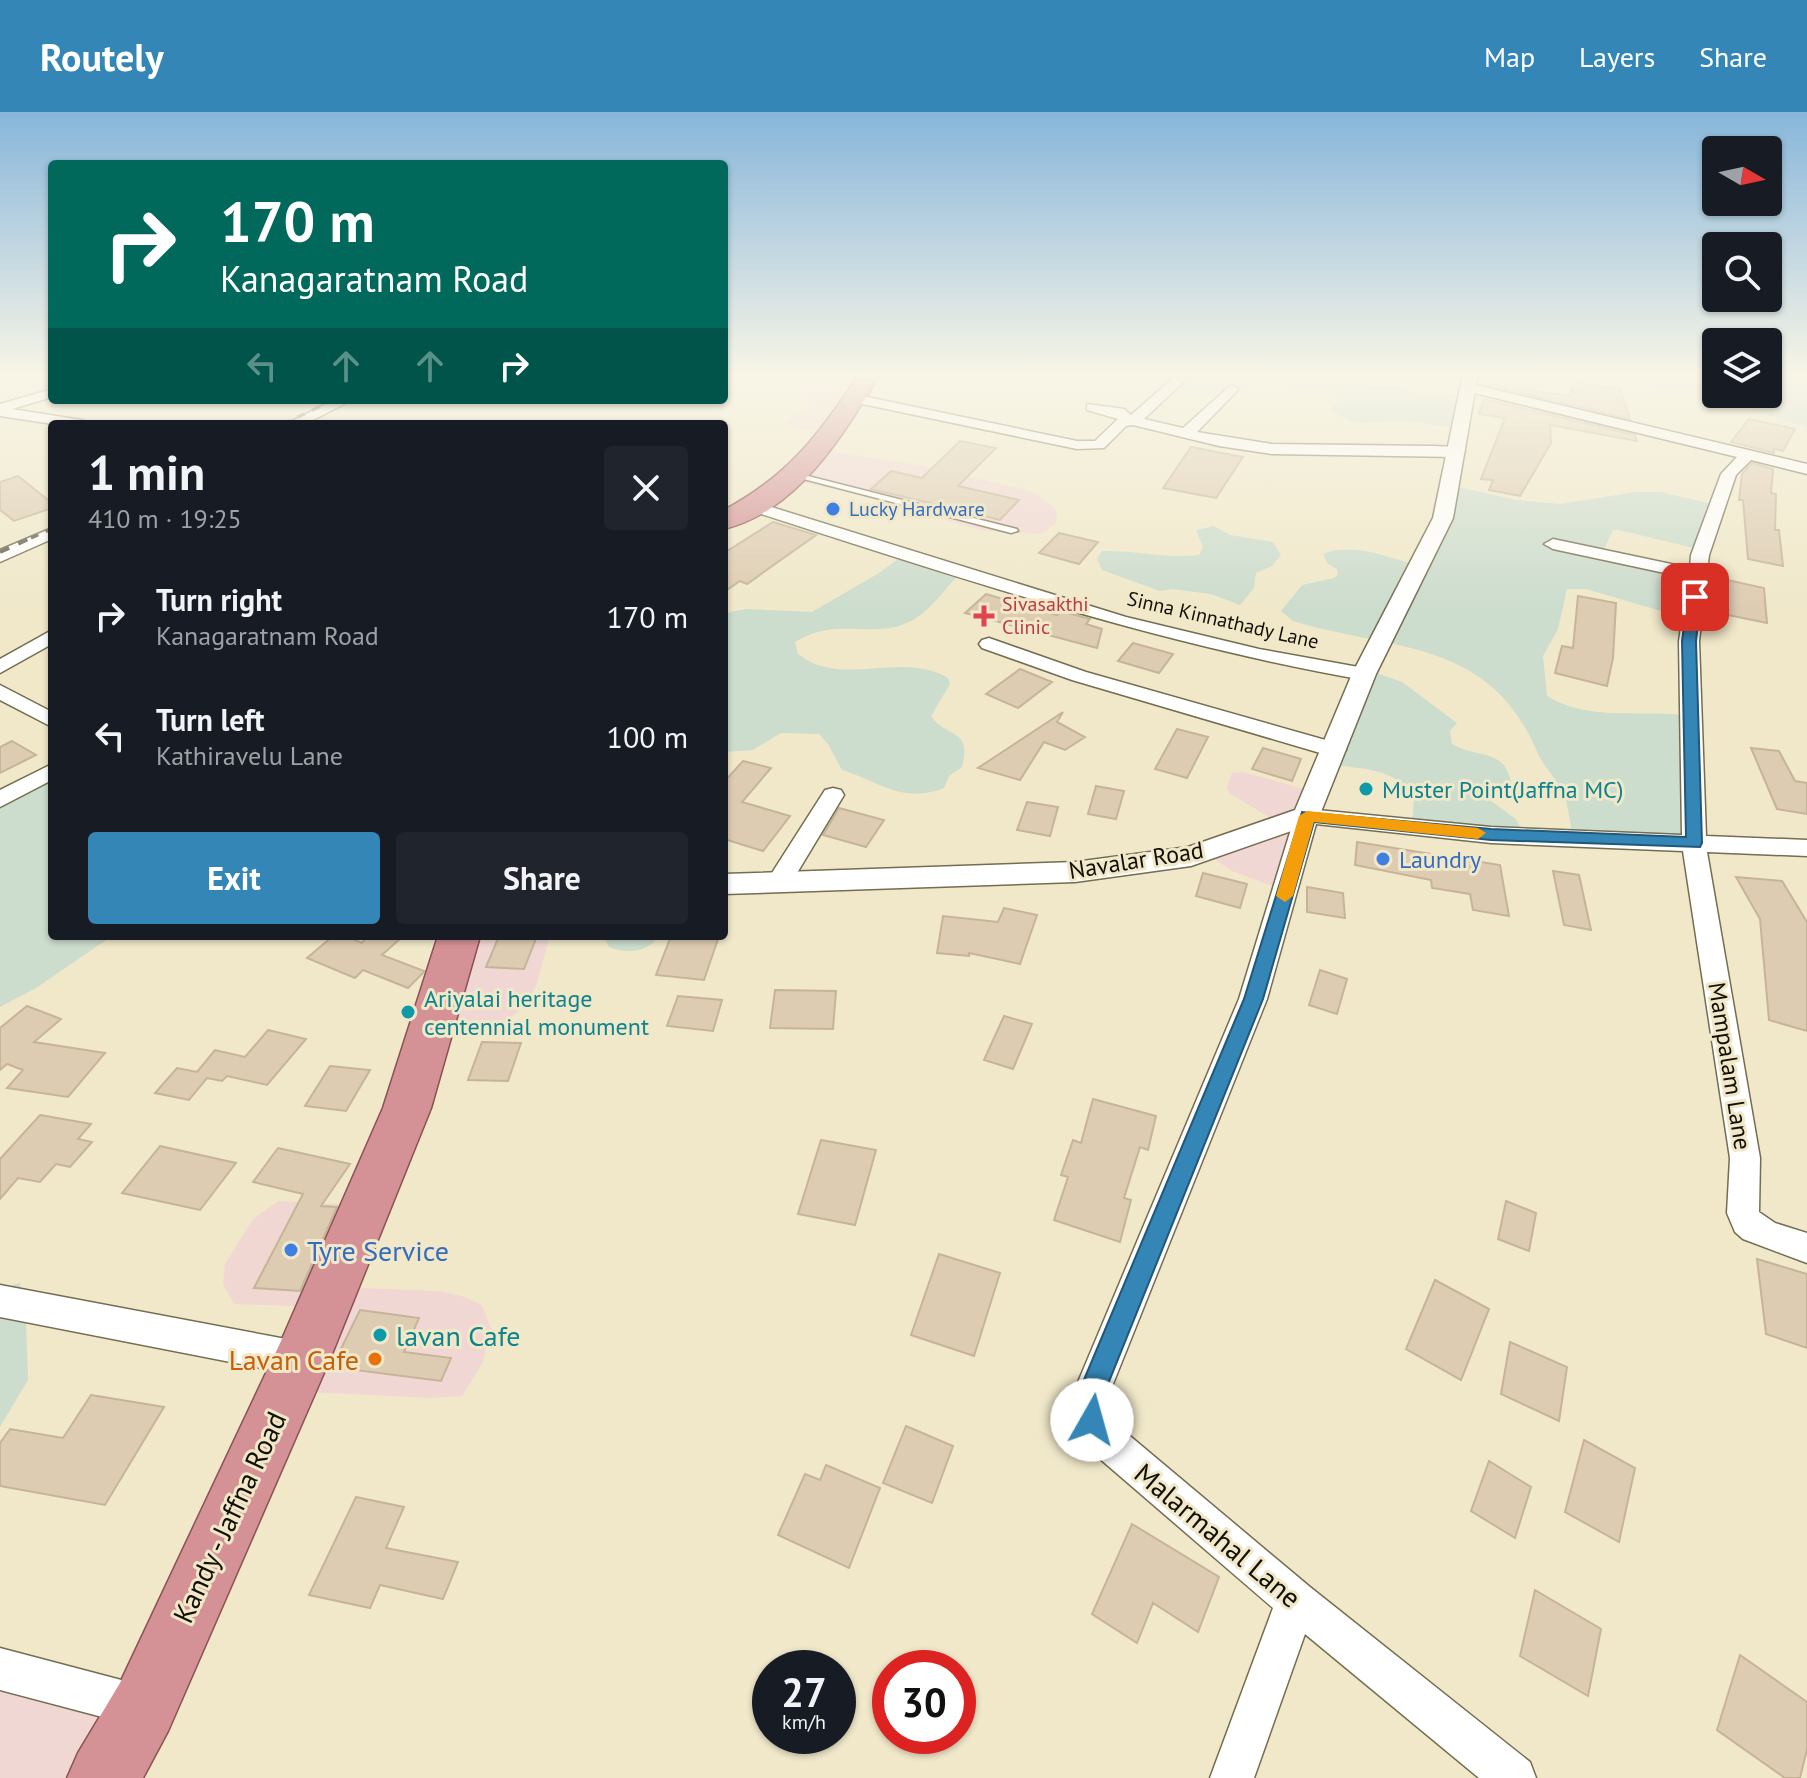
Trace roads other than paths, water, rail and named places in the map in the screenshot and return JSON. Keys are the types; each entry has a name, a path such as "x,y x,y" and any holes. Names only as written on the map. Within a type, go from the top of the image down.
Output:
{"highway":[{"path":"728,519 774,492 814,452"},
{"name":"Kandy - Jaffna Road","path":"103,1778 144,1707 302,1359 407,1108 458,940"}],"street":[{"path":"1454,452 1457,452 1443,518 1364,674 1307,816 1491,835 1807,848"},
{"path":"1740,452 1807,469"},
{"name":"Mampalam Lane","path":"1748,454 1724,484 1700,555 1689,641 1694,843 1745,1158 1740,1208 1744,1221 1757,1231 1807,1248"},
{"name":"Sinna Kinnathady Lane","path":"752,506 934,565 1095,612 1243,652 1364,674"},
{"path":"0,557 48,535"},
{"path":"1553,544 1698,575"},
{"path":"0,667 48,638"},
{"path":"989,644 1079,676 1335,750"},
{"path":"0,691 48,719"},
{"path":"0,800 48,773"},
{"path":"779,882 833,795"},
{"name":"Navalar Road","path":"728,884 1075,872 1191,856 1307,816"},
{"name":"Malarmahal Lane","path":"1307,816 1253,999 1091,1394 1092,1420 1105,1439 1296,1601 1514,1778"},
{"path":"0,1301 302,1359"},
{"path":"1232,1778 1296,1601"},
{"path":"0,1669 144,1707"}],"lane":[{"path":"795,474 1014,531"}],"railway":[{"path":"31,538 48,531"},
{"path":"0,552 35,536"}],"place":[{"name":"Lucky Hardware","path":"833,509"},
{"name":"Sivasakthi Clinic","path":"984,616"},
{"name":"Muster Point(Jaffna MC)","path":"1366,789"},
{"name":"Laundry","path":"1383,859"},
{"name":"Ariyalai heritage centennial monument","path":"408,1012"},
{"name":"Tyre Service","path":"291,1250"},
{"name":"lavan Cafe","path":"380,1335"},
{"name":"Lavan Cafe","path":"375,1359"}]}
